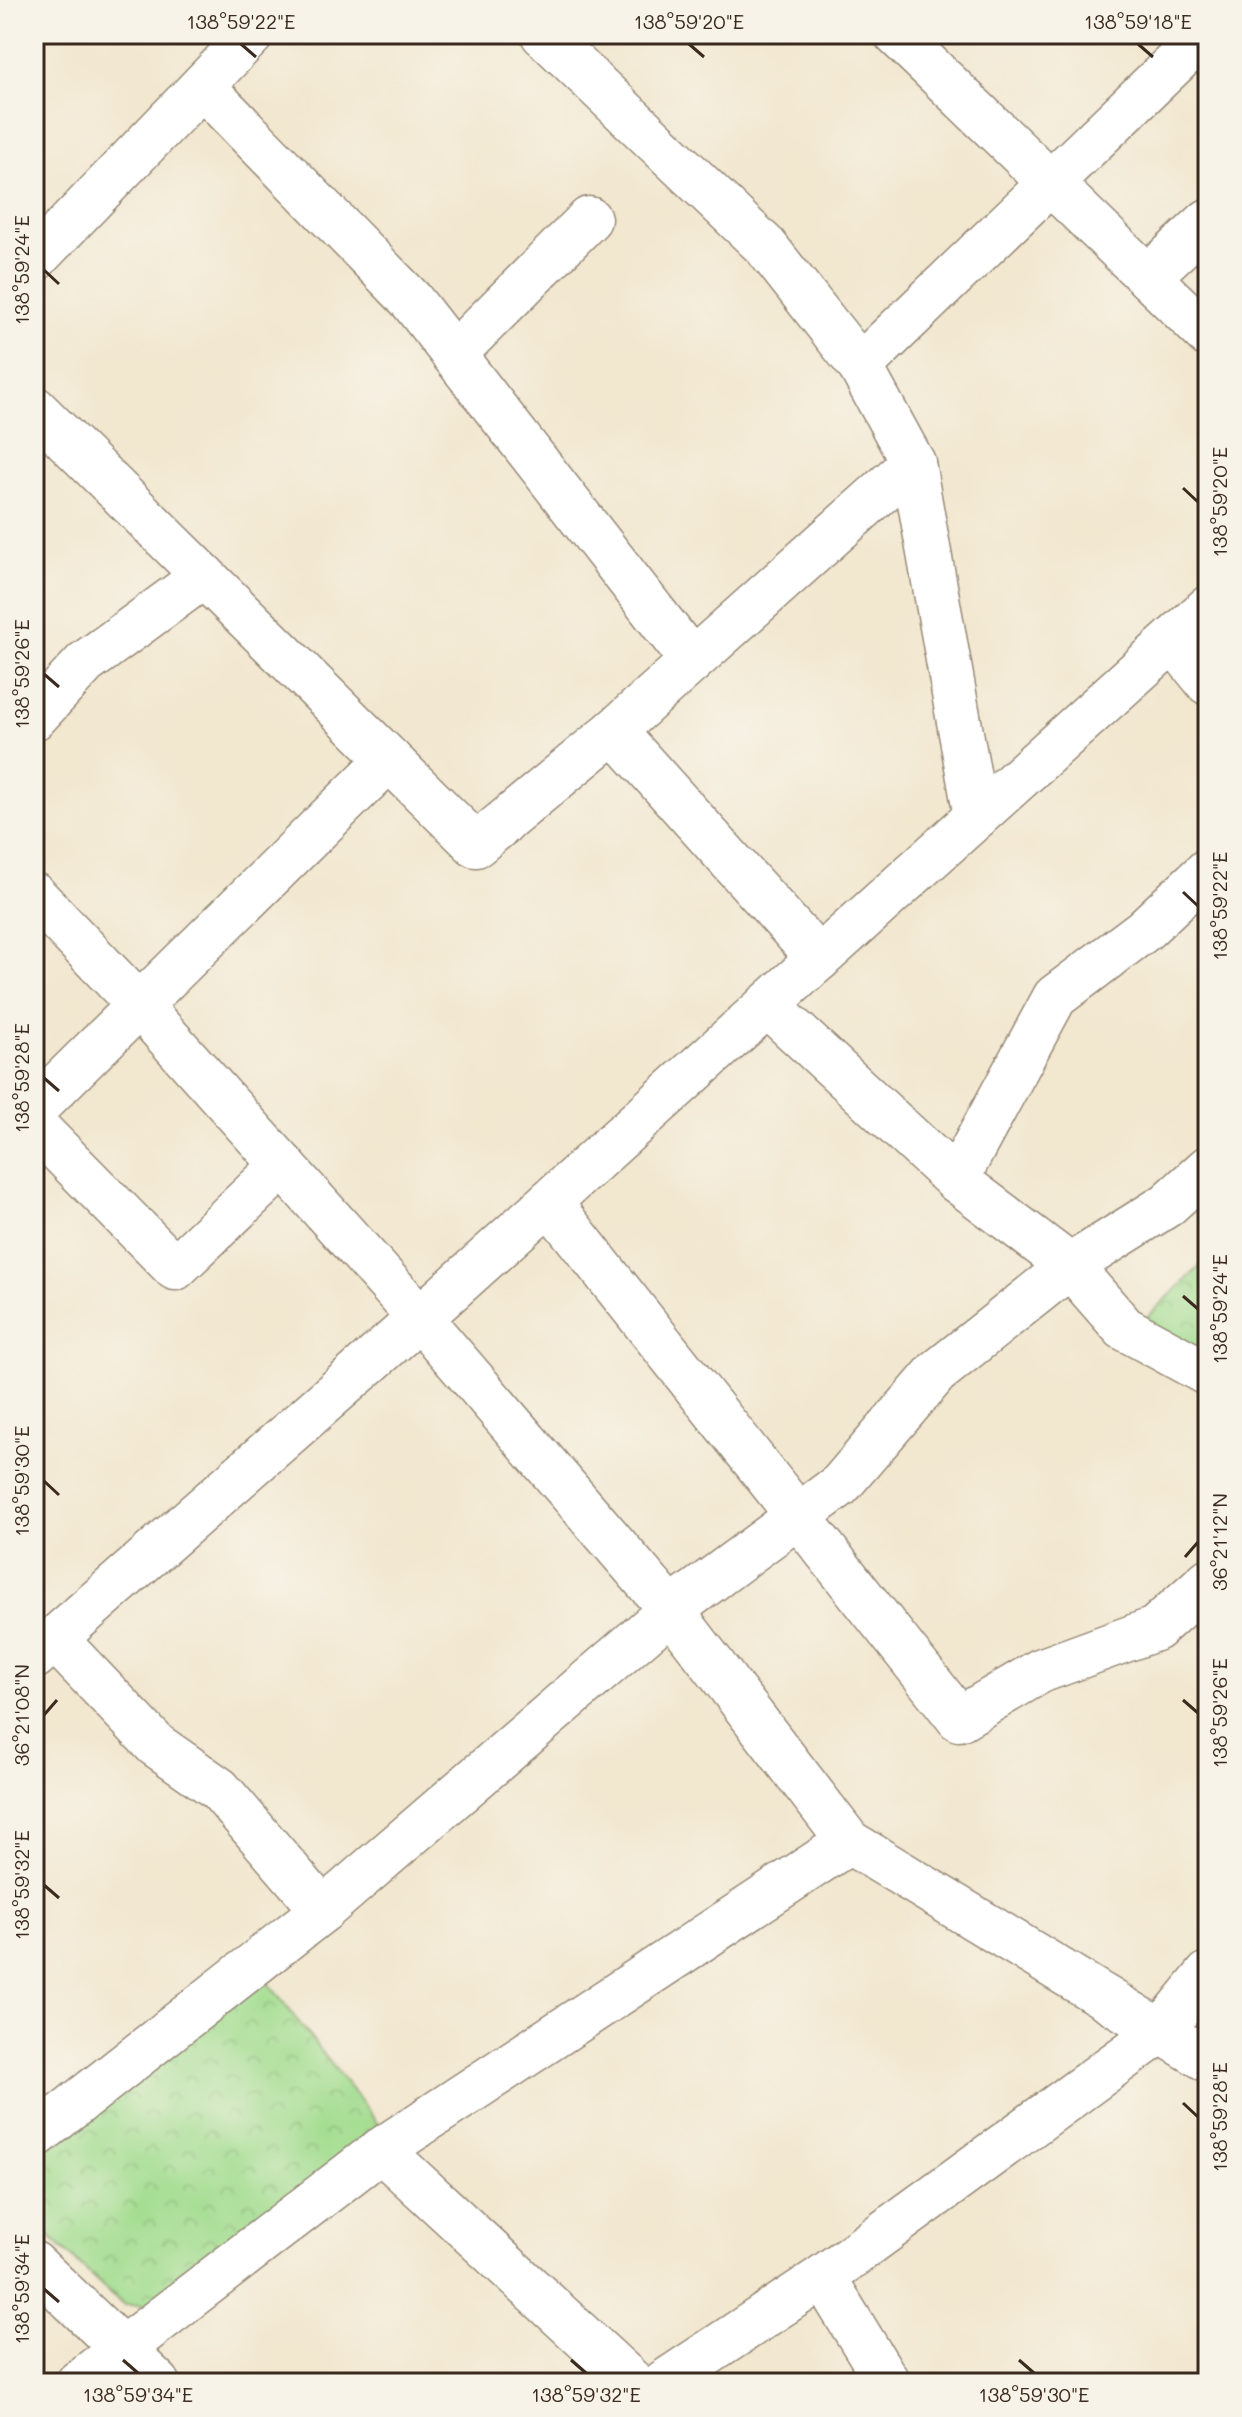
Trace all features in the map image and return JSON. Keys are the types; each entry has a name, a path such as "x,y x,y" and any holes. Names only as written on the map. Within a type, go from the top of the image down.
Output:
{"street":[{"path":"34,260 252,34"},
{"path":"543,34 766,247 860,366 913,463 976,817"},
{"path":"896,34 1208,335"},
{"path":"860,366 1205,34"},
{"path":"202,86 411,300 692,661"},
{"path":"454,354 589,219"},
{"path":"1148,277 1208,221"},
{"path":"34,408 476,845 614,731 913,463"},
{"path":"34,718 85,663 204,576"},
{"path":"323,1910 219,1789 156,1745 44,1648 420,1318 1208,608"},
{"path":"1173,640 1208,683"},
{"path":"614,731 819,959"},
{"path":"34,1109 389,759"},
{"path":"956,1180 1055,997 1144,930 1208,870"},
{"path":"34,895 139,1005 420,1318 671,1610 849,1842 1208,2060"},
{"path":"767,1005 956,1180 1070,1266 1124,1328 1208,1374"},
{"path":"34,1125 175,1268 283,1165"},
{"path":"34,2137 323,1910 671,1610 840,1485 937,1372 1070,1266 1167,1205 1208,1168"},
{"path":"549,1202 959,1719 1040,1671 1155,1629 1208,1581"},
{"path":"78,2383 381,2150 849,1842"},
{"path":"663,2383 823,2277 1162,2030 1208,1974"},
{"path":"381,2150 633,2383"},
{"path":"34,2264 158,2383"},
{"path":"823,2277 888,2383"}],"green space":[{"path":"1208,1259 1208,1363 1140,1324"},
{"path":"262,1975 381,2128 155,2305 123,2305 34,2222 34,2151"}]}
